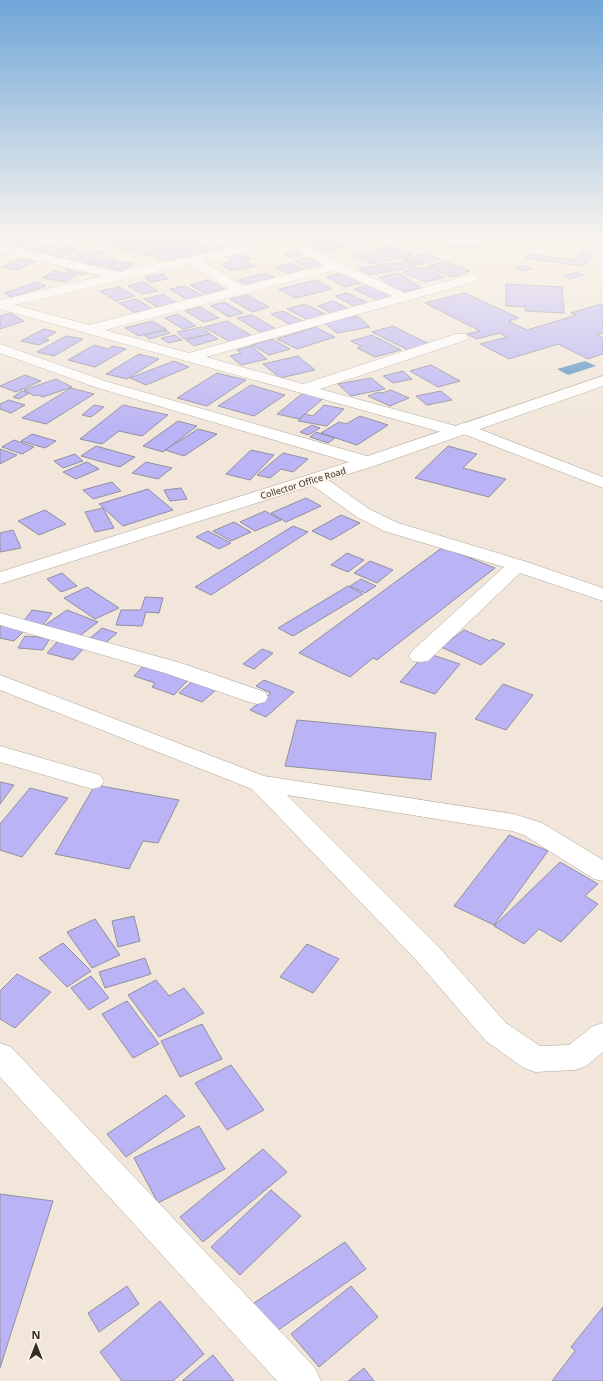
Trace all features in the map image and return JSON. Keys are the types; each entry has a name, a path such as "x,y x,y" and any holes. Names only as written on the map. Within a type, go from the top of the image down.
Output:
{"street":[{"path":"2,306 12,303"},
{"path":"89,330 192,303"},
{"path":"191,357 381,303"},
{"path":"2,306 458,430 603,483"},
{"path":"304,389 461,337"},
{"path":"0,348 103,385 368,462"},
{"name":"Collector Office Road","path":"0,578 316,480 603,381"},
{"path":"316,480 363,513 391,527 517,565 603,595"},
{"path":"420,656 517,565"},
{"path":"0,619 173,668 257,697"},
{"path":"0,682 260,782 514,823 532,829 603,872"},
{"path":"0,754 92,781"},
{"path":"260,782 427,953 496,1032 536,1059 575,1057 603,1035"},
{"path":"0,1056 302,1381"}],"water":[{"path":"585,361 596,366 568,375 557,369"}],"building":[{"path":"120,303 143,303 154,310 137,314"},
{"path":"151,303 178,304 159,308"},
{"path":"226,303 243,313 229,317 211,306"},
{"path":"238,303 262,303 269,307 252,312"},
{"path":"326,303 338,303 349,309 333,314 318,306"},
{"path":"349,303 367,303 356,307"},
{"path":"426,303 488,303 519,318 508,321 527,330 577,315 571,313 601,304 603,305 603,333 597,335 603,338 603,354 588,359 558,344 509,359 480,344 507,337 499,333 477,339 467,334 480,331"},
{"path":"506,303 563,303 564,313 525,311 526,307 506,306"},
{"path":"305,304 327,315 308,320 287,309"},
{"path":"200,307 219,318 204,322 185,311"},
{"path":"283,311 304,322 291,325 271,314"},
{"path":"10,313 24,321 0,329 0,316"},
{"path":"178,314 196,326 183,329 165,318"},
{"path":"252,315 276,329 262,333 237,318"},
{"path":"357,316 370,327 337,333 323,322"},
{"path":"152,321 166,329 139,336 125,328"},
{"path":"227,321 252,336 230,342 204,327"},
{"path":"393,326 430,344 408,350 372,332"},
{"path":"202,327 210,334 184,339 177,332"},
{"path":"315,327 335,337 297,349 277,339"},
{"path":"44,329 56,332 44,339 49,340 39,345 21,341"},
{"path":"166,330 170,333 149,339 144,335"},
{"path":"210,334 218,339 194,346 186,340"},
{"path":"175,335 182,340 168,343 161,338"},
{"path":"372,335 401,350 375,357 357,348 361,346 351,341"},
{"path":"66,336 83,339 54,356 37,352"},
{"path":"272,339 290,349 269,355 252,345"},
{"path":"94,345 108,349 113,346 126,349 95,367 68,360"},
{"path":"251,346 267,359 241,365 230,356 241,353 237,350"},
{"path":"139,354 159,359 127,379 106,374"},
{"path":"298,356 315,370 280,378 263,364"},
{"path":"174,361 189,367 146,385 130,378"},
{"path":"431,365 460,381 438,387 410,371"},
{"path":"403,371 412,379 393,383 383,376"},
{"path":"217,373 246,380 207,406 177,398"},
{"path":"25,375 41,381 16,392 0,386"},
{"path":"371,378 385,389 351,396 338,384"},
{"path":"56,379 72,387 43,397 38,395 34,396 24,390"},
{"path":"251,385 285,395 254,416 218,406"},
{"path":"71,388 94,394 46,424 22,418"},
{"path":"391,390 409,398 390,406 368,396 378,392 382,393"},
{"path":"22,391 29,393 19,399 13,397"},
{"path":"441,391 452,400 427,405 416,396"},
{"path":"303,393 324,398 299,419 277,414"},
{"path":"9,400 25,405 11,413 0,409 0,404"},
{"path":"94,405 104,407 91,417 82,415"},
{"path":"123,405 168,415 142,436 119,431 102,444 80,439"},
{"path":"324,405 344,409 327,426 298,421 305,414 313,416"},
{"path":"360,416 388,425 357,445 321,433 339,422 346,424"},
{"path":"178,421 197,426 163,452 143,446"},
{"path":"312,425 320,428 308,435 300,432"},
{"path":"198,429 217,434 184,456 165,450"},
{"path":"316,432 335,438 328,443 310,437"},
{"path":"32,434 56,441 45,448 21,441"},
{"path":"14,440 34,447 22,454 2,447"},
{"path":"96,446 135,457 120,467 81,456"},
{"path":"448,446 477,454 463,468 506,479 489,497 415,478"},
{"path":"0,449 17,455 0,464"},
{"path":"251,450 274,455 250,480 226,474"},
{"path":"283,453 308,459 293,472 281,469 270,478 257,475"},
{"path":"75,454 83,461 63,468 54,461"},
{"path":"87,462 99,469 76,479 63,472"},
{"path":"146,462 172,468 158,479 132,473"},
{"path":"112,482 121,491 93,499 83,490"},
{"path":"181,488 187,499 170,501 164,490"},
{"path":"148,489 173,510 123,526 99,504"},
{"path":"306,498 321,506 286,522 271,513"},
{"path":"103,508 114,528 95,532 85,512"},
{"path":"45,510 66,524 39,535 18,521"},
{"path":"265,511 281,520 255,531 240,522"},
{"path":"341,515 360,523 331,540 312,531"},
{"path":"234,522 251,532 231,541 213,531"},
{"path":"293,526 308,532 211,595 195,587"},
{"path":"13,530 21,548 0,552 0,533"},
{"path":"208,531 231,543 219,549 196,537"},
{"path":"443,547 495,568 377,660 373,658 350,677 299,653"},
{"path":"347,553 364,560 348,572 331,565"},
{"path":"370,561 393,570 377,583 354,573"},
{"path":"62,573 77,586 61,592 47,579"},
{"path":"361,579 376,586 365,593 350,586"},
{"path":"348,586 363,594 293,636 278,628"},
{"path":"87,587 119,608 95,619 64,598"},
{"path":"145,597 163,598 159,613 146,612 142,626 116,625 121,610 141,610"},
{"path":"32,610 52,613 43,625 23,622"},
{"path":"67,610 98,622 77,638 45,625"},
{"path":"3,623 26,629 14,641 0,638 0,627"},
{"path":"102,628 117,633 103,645 88,640"},
{"path":"464,630 490,641 492,639 505,644 481,665 441,647"},
{"path":"25,636 50,638 43,650 18,648"},
{"path":"59,640 85,647 73,660 47,653"},
{"path":"262,649 273,653 254,669 243,664"},
{"path":"426,653 460,664 435,694 400,682"},
{"path":"146,663 190,678 174,695 152,687 155,683 134,676"},
{"path":"194,680 217,689 202,702 179,693"},
{"path":"264,680 294,692 266,717 250,710 271,693 256,686"},
{"path":"503,684 533,695 506,730 475,719"},
{"path":"297,720 436,733 431,780 285,766"},
{"path":"0,782 14,785 0,804"},
{"path":"95,785 179,800 158,843 143,841 129,869 55,854"},
{"path":"30,788 68,798 22,857 0,850 0,824"},
{"path":"509,835 548,851 494,925 454,906"},
{"path":"560,862 598,884 585,896 598,904 561,942 539,929 524,944 494,926"},
{"path":"134,916 140,941 118,947 112,921"},
{"path":"95,919 120,955 92,968 67,932"},
{"path":"63,943 91,971 67,987 39,958"},
{"path":"307,944 339,959 313,993 280,977"},
{"path":"145,958 151,974 105,988 99,972"},
{"path":"17,974 51,992 15,1028 0,1019 0,991"},
{"path":"91,976 109,998 89,1010 71,988"},
{"path":"156,980 169,996 184,988 204,1013 159,1037 128,995"},
{"path":"127,1001 159,1044 133,1058 102,1014"},
{"path":"202,1024 222,1059 180,1077 161,1041"},
{"path":"231,1065 264,1110 227,1130 195,1083"},
{"path":"166,1095 185,1116 126,1157 107,1134"},
{"path":"199,1126 225,1169 158,1203 134,1158"},
{"path":"263,1149 287,1172 203,1242 180,1217"},
{"path":"271,1190 301,1216 240,1275 211,1247"},
{"path":"0,1194 53,1201 0,1368"},
{"path":"345,1242 366,1269 271,1335 251,1305"},
{"path":"127,1286 139,1304 99,1332 88,1313"},
{"path":"351,1286 378,1317 319,1367 291,1334"},
{"path":"160,1301 204,1354 173,1381 122,1381 100,1352"},
{"path":"603,1307 603,1381 552,1381 575,1351 571,1347"},
{"path":"213,1355 234,1381 182,1381"},
{"path":"364,1368 374,1381 348,1381"}]}
